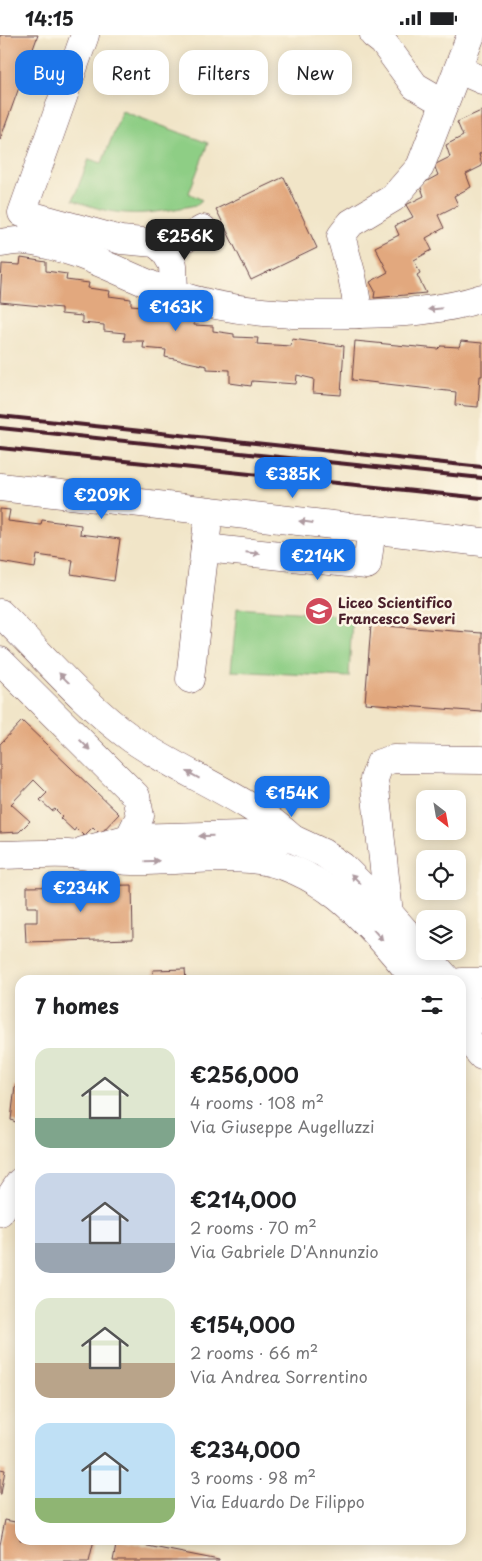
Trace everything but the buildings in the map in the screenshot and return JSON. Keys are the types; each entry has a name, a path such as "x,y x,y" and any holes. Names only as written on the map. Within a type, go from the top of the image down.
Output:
{"street":[{"path":"85,35 11,210 121,241 172,243 195,235 203,229"},
{"path":"374,35 383,42 416,86 444,103"},
{"path":"359,314 352,276 341,236 351,223 393,198 416,172 426,153 444,103 471,75 471,35"},
{"path":"0,243 25,241 61,248 174,293 220,307 262,313 309,315 399,313 453,307 482,298"},
{"path":"156,243 164,250 174,265 174,293"},
{"path":"0,487 482,542"},
{"path":"190,679 209,511"},
{"path":"205,547 367,565 372,529"},
{"path":"0,613 82,696 131,738 265,816 293,839 323,853 342,866 389,913 444,975"},
{"path":"0,661 136,796 140,816 129,838"},
{"path":"389,913 374,779 380,763 393,759 482,760"},
{"path":"69,854 129,838 242,835 293,839"},
{"path":"0,855 69,854 131,861 251,859 286,867 338,895 371,927 410,975"},
{"path":"466,982 482,982"},
{"path":"466,1001 482,1019"},
{"path":"466,1038 482,1056"},
{"path":"0,1212 15,1190"}],"green space":[{"path":"122,111 208,143 189,193 202,200 196,205 163,211 120,213 73,200 89,159 102,163"},
{"path":"237,608 352,616 349,677 231,671"}],"railway":[{"path":"0,416 482,467"},
{"path":"0,428 482,478"},
{"path":"0,448 482,498"}],"place":[{"name":"Liceo Scientifico Francesco Severi","path":"319,611"}]}
